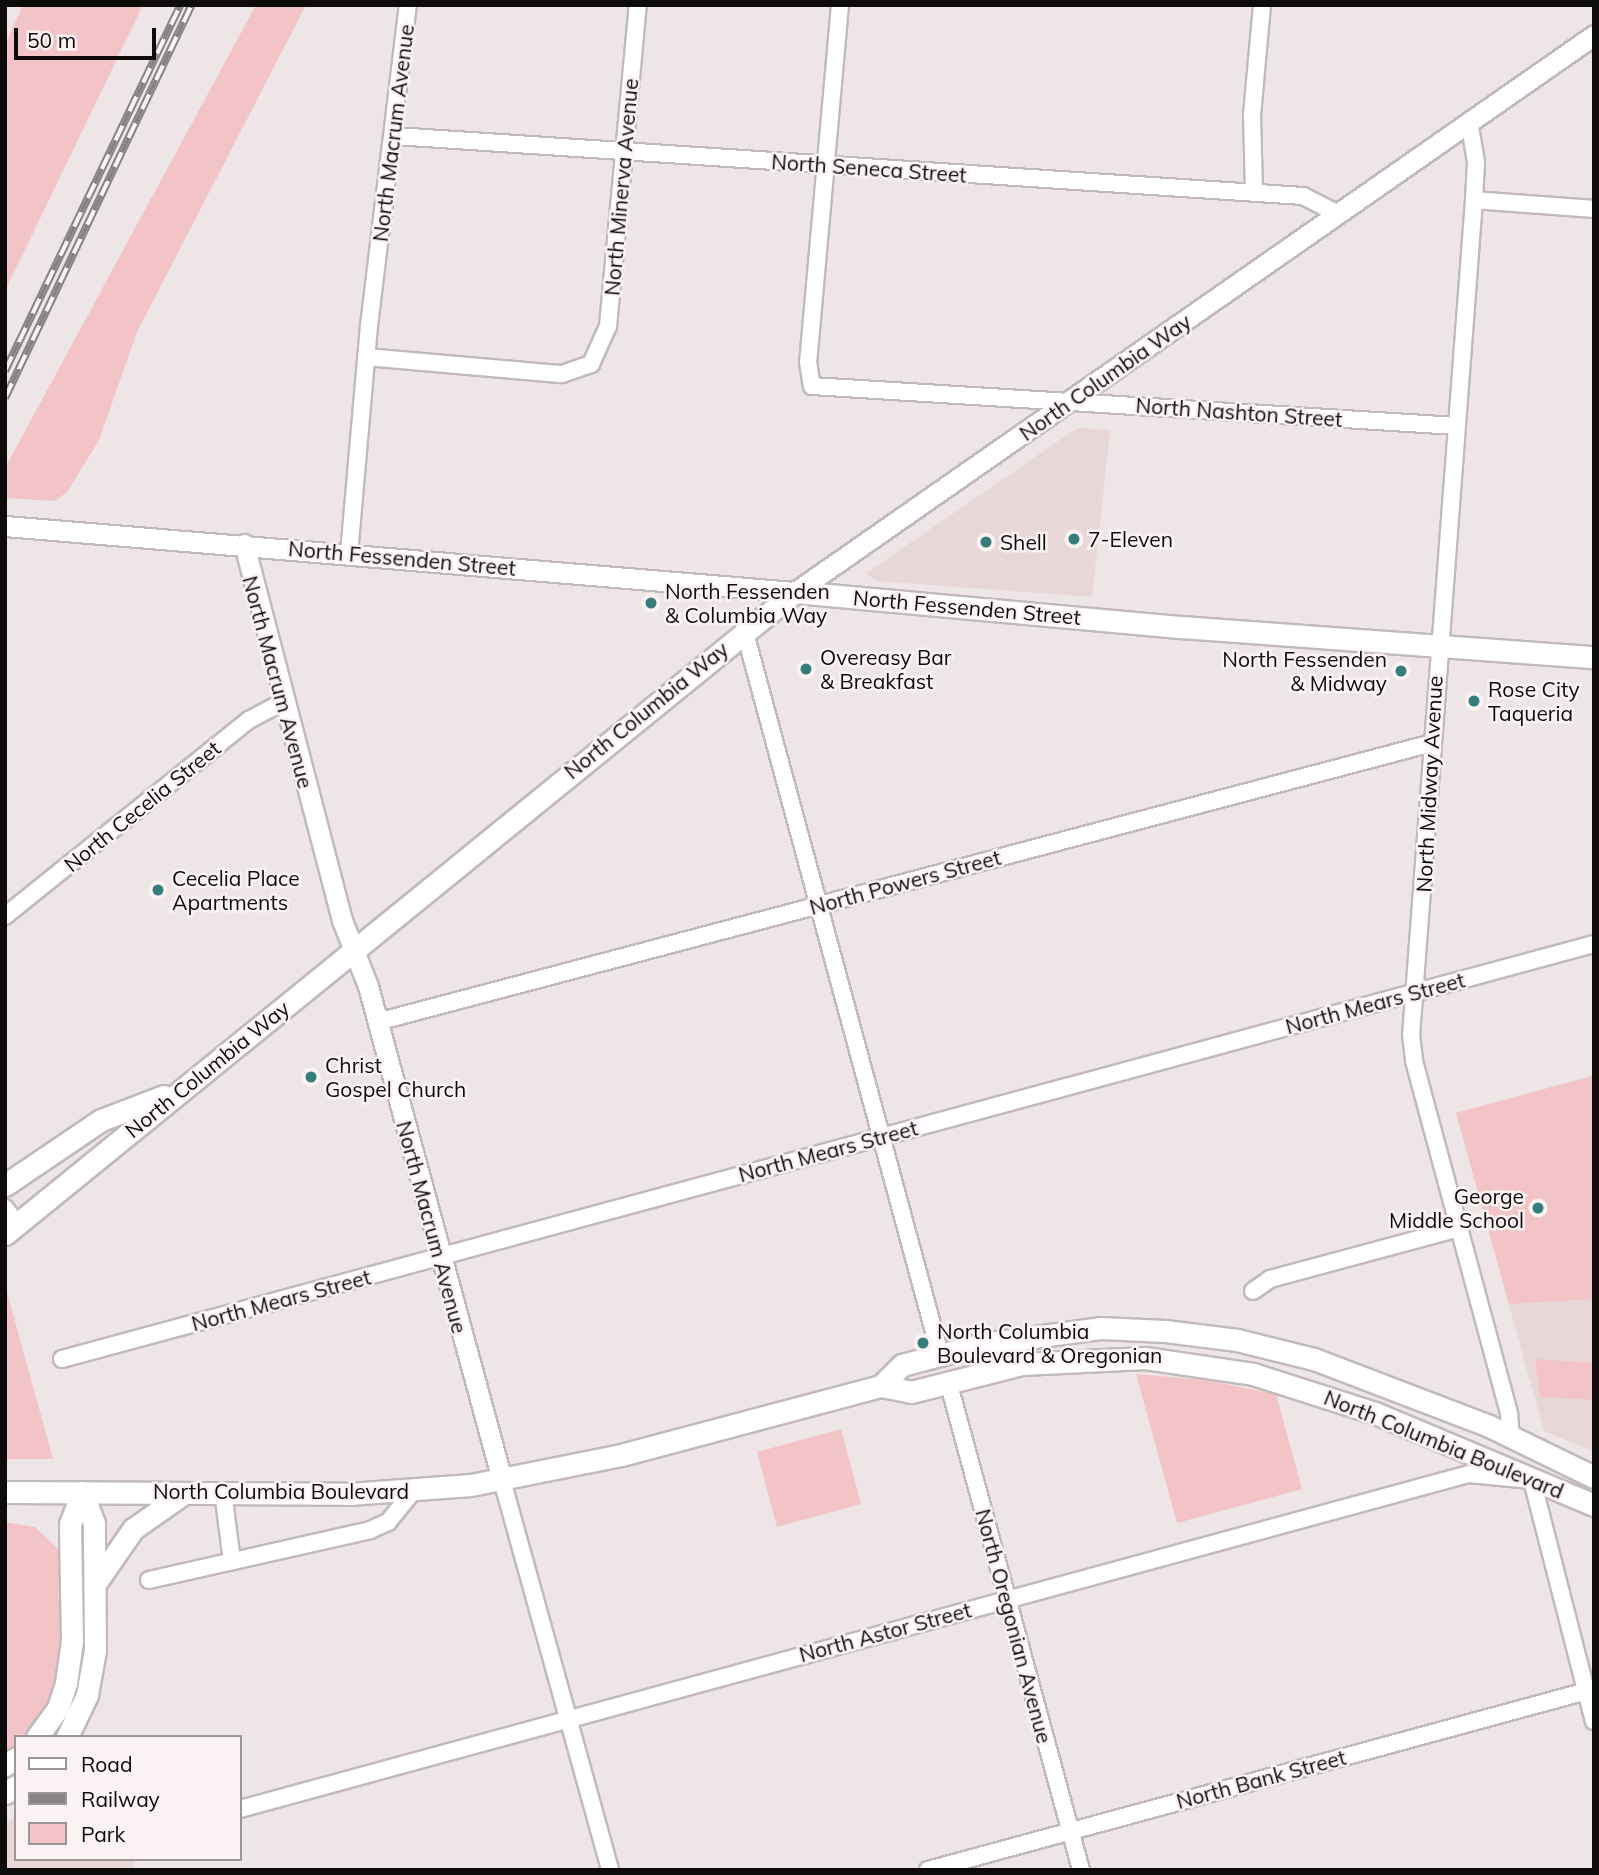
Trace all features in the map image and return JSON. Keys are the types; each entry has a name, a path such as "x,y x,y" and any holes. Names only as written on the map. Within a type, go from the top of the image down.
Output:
{"main road":[{"name":"North Columbia Way","path":"9,1222 182,1088 744,629 795,592"},
{"name":"North Fessenden Street","path":"795,592 1438,647 1594,657"},
{"path":"5,1185 101,1120 182,1088"},
{"name":"North Columbia Boulevard","path":"881,1386 902,1364 1017,1338 1100,1328 1237,1340 1314,1359 1511,1436 1594,1477"},
{"name":"North Columbia Boulevard","path":"5,1492 414,1490 502,1480 621,1455 881,1386 911,1392 948,1381 1044,1361 1145,1358 1190,1362 1253,1374 1375,1412 1594,1504"},
{"path":"1532,1480 1550,1474 1585,1482 1594,1477"},
{"path":"68,1735 92,1674 96,1583 94,1523 82,1492"},
{"path":"38,1735 58,1707 66,1683 72,1641 70,1524 82,1492"},
{"path":"96,1583 133,1529 187,1492"}],"street":[{"name":"North Macrum Avenue","path":"349,554 366,358 395,136 408,5"},
{"name":"North Minerva Avenue","path":"366,358 562,374 590,364 608,326 638,5"},
{"path":"826,165 840,5"},
{"path":"1254,192 1252,115 1262,5"},
{"name":"North Columbia Way","path":"795,592 1594,35"},
{"name":"North Midway Avenue","path":"1469,121 1476,162 1474,200 1438,647 1415,992 1413,1061 1509,1414 1511,1436"},
{"name":"North Seneca Street","path":"395,136 1303,195 1338,214"},
{"name":"North Nashton Street","path":"826,165 808,362 812,386 1456,426"},
{"path":"1474,200 1594,209"},
{"name":"North Fessenden Street","path":"12,527 243,544 795,592"},
{"name":"North Macrum Avenue","path":"243,544 283,702 353,949 377,1022 610,1870"},
{"path":"744,629 940,1354"},
{"name":"North Cecelia Street","path":"5,916 249,720 283,702"},
{"name":"North Powers Street","path":"377,1022 1432,743"},
{"name":"North Mears Street","path":"62,1359 1594,944"},
{"path":"1253,1290 1270,1279 1459,1228"},
{"name":"North Oregonian Avenue","path":"948,1381 1005,1599 1081,1870"},
{"name":"North Astor Street","path":"242,1808 1469,1474 1532,1480"},
{"path":"1532,1480 1590,1690 1594,1721"},
{"path":"149,1580 370,1530 388,1522 414,1490"},
{"path":"223,1492 232,1561"},
{"name":"North Bank Street","path":"928,1870 1590,1690"}],"shaded area":[{"path":"1077,428 1110,430 1092,597 878,581 865,574"},
{"name":"George Middle School","path":"1594,1075 1594,1452 1544,1431 1456,1113"},
{"path":"14,1819 14,1861 134,1861 136,1870 5,1870 5,1822"}],"green space":[{"path":"23,5 143,5 5,291 5,45"},
{"path":"256,5 306,5 137,332 99,440 67,492 55,501 5,498 5,468"},
{"name":"George Middle School","path":"1594,1076 1594,1299 1509,1304 1456,1113"},
{"path":"5,1285 53,1459 5,1459"},
{"path":"1535,1359 1594,1363 1594,1400 1540,1397"},
{"path":"1136,1374 1205,1380 1276,1394 1302,1489 1177,1523"},
{"path":"841,1429 861,1504 777,1527 757,1452"},
{"path":"5,1522 35,1527 58,1549 62,1559 63,1653 56,1692 31,1735 14,1735 14,1751 5,1758"}],"railway":[{"path":"5,371 180,5"},
{"path":"5,398 192,5"}],"place":[{"name":"7-Eleven","path":"1074,539"},
{"name":"Shell","path":"986,542"},
{"name":"North Fessenden & Columbia Way","path":"651,603"},
{"name":"Overeasy Bar & Breakfast","path":"806,669"},
{"name":"North Fessenden & Midway","path":"1401,671"},
{"name":"Rose City Taqueria","path":"1474,701"},
{"name":"Cecelia Place Apartments","path":"158,890"},
{"name":"Christ Gospel Church","path":"311,1077"},
{"name":"George Middle School","path":"1538,1208"},
{"name":"North Columbia Boulevard & Oregonian","path":"923,1343"}]}
